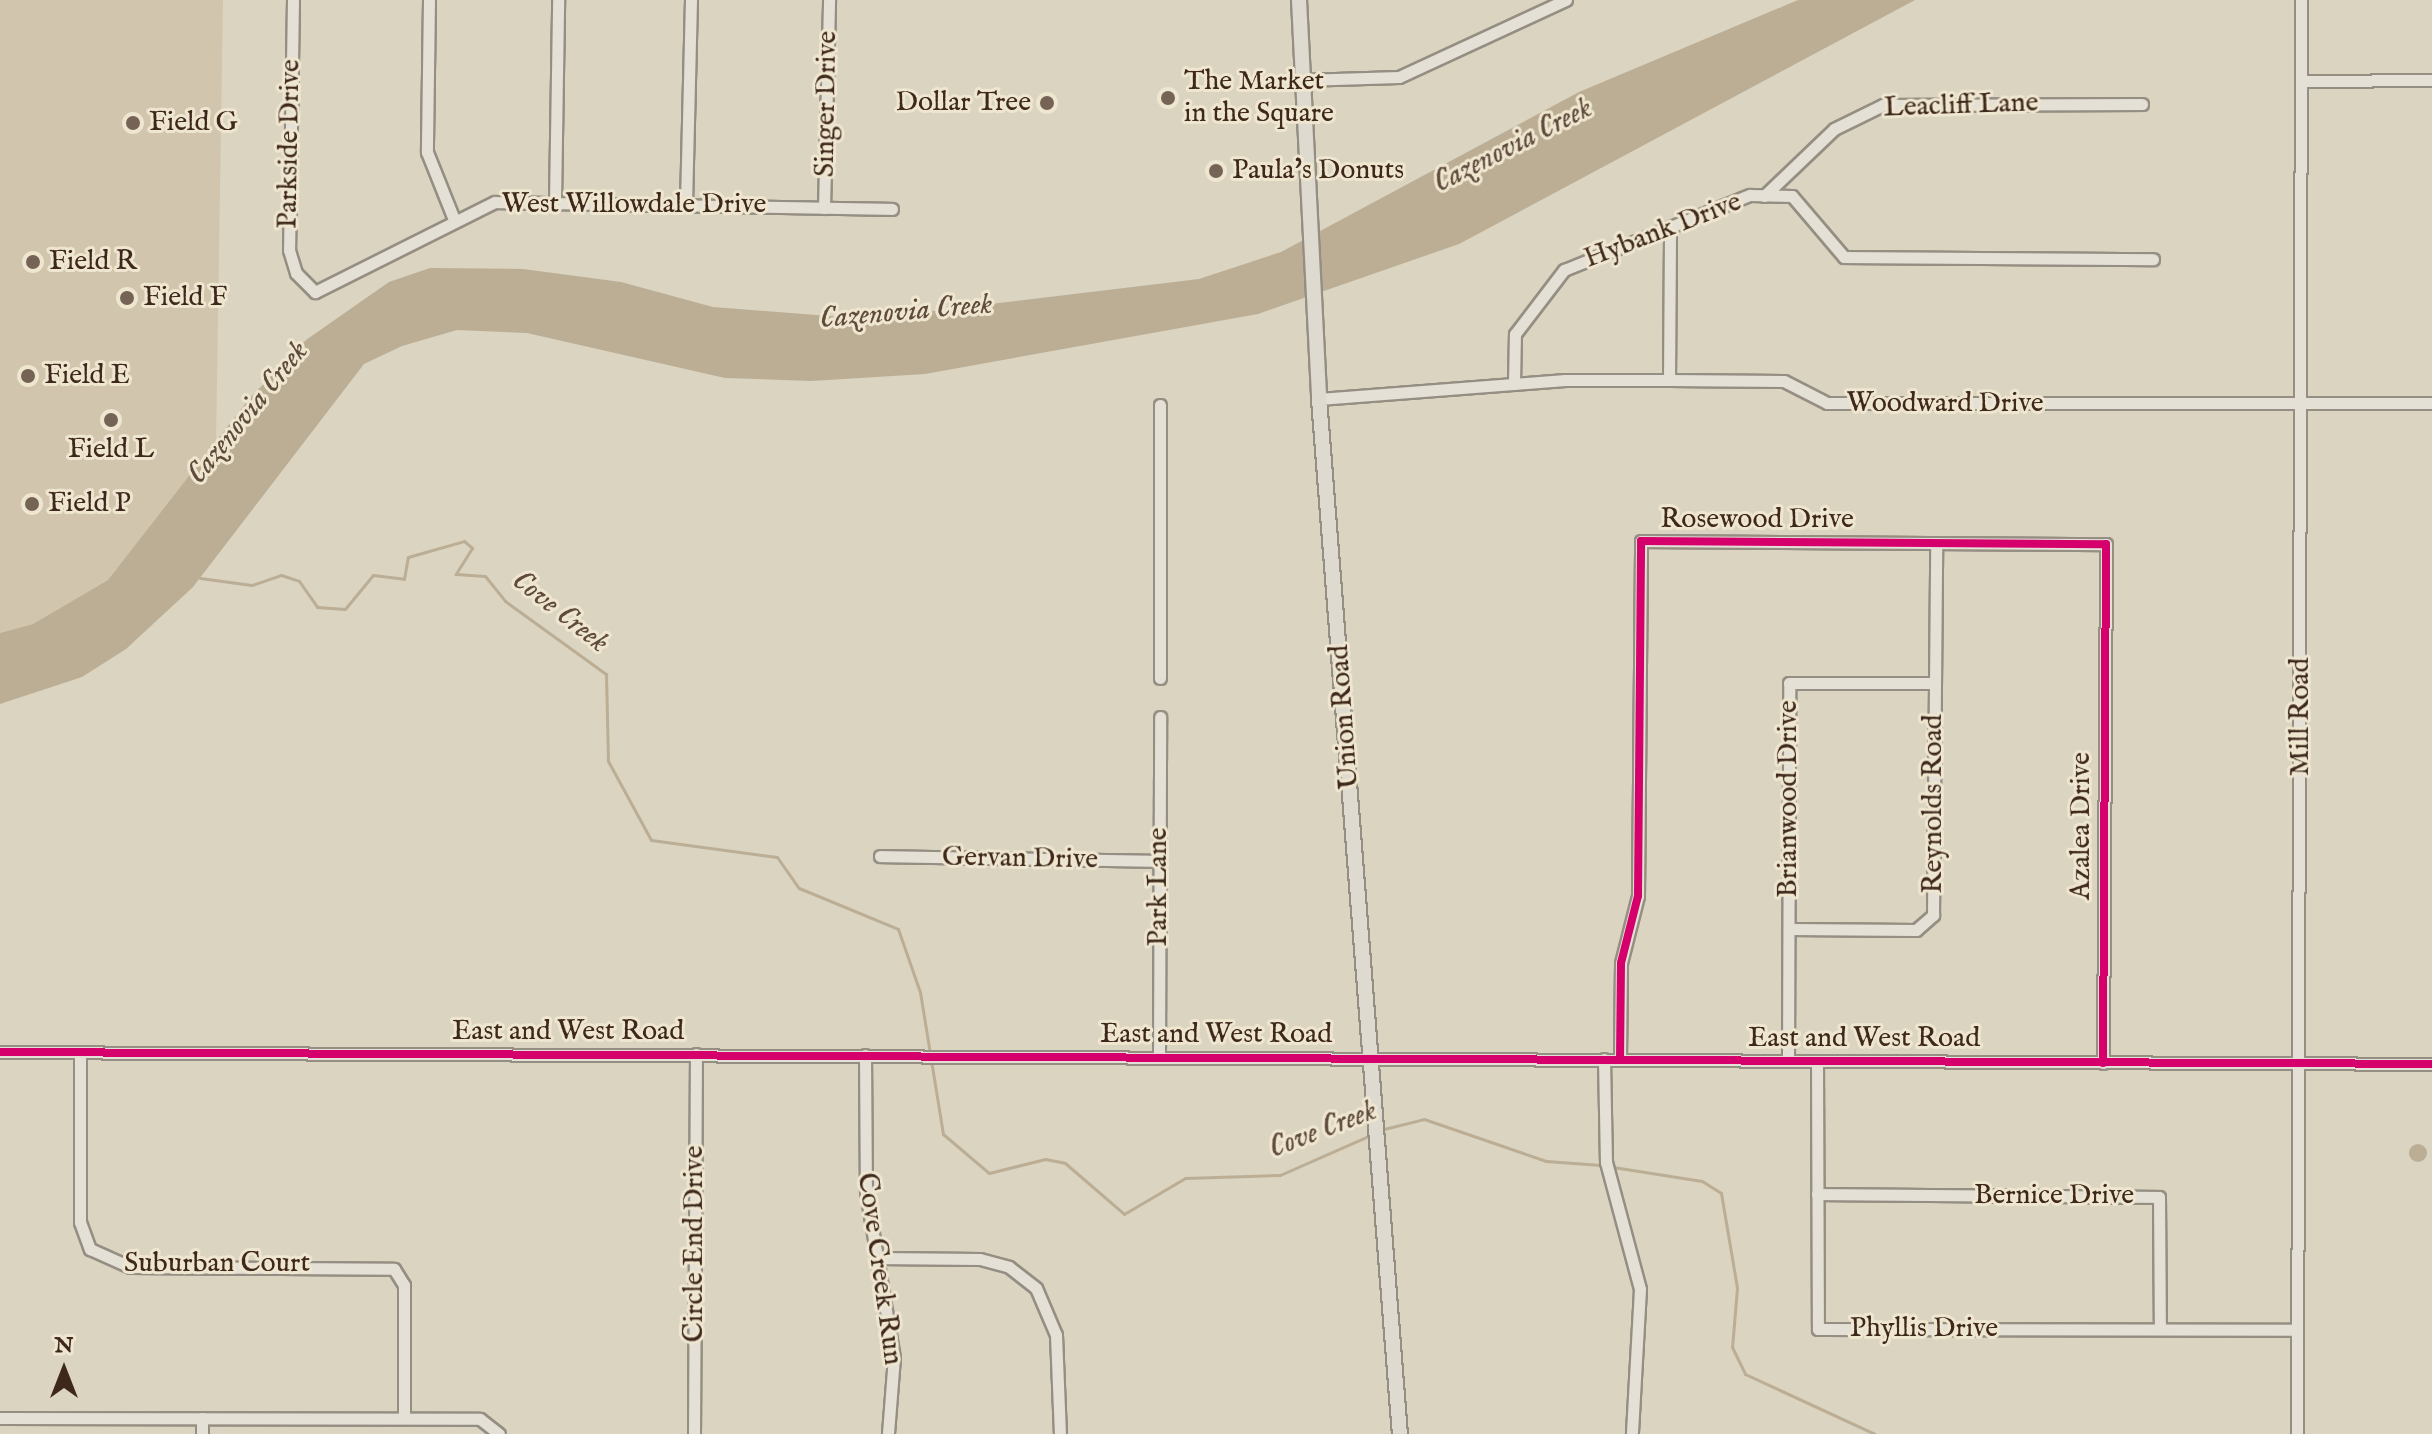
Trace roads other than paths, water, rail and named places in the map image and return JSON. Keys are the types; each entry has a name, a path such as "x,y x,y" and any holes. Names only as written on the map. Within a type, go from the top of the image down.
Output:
{"main road":[{"name":"Union Road","path":"1299,0 1319,399 1400,1434"}],"street":[{"name":"Parkside Drive","path":"293,0 289,250 305,284"},
{"path":"429,0 427,152 455,222"},
{"path":"555,202 558,0"},
{"path":"686,204 691,0"},
{"name":"Singer Drive","path":"824,208 829,0"},
{"path":"1302,80 1399,77 1543,5 1566,0"},
{"name":"Mill Road","path":"2297,1434 2301,0"},
{"path":"2301,81 2432,80"},
{"name":"Leacliff Lane","path":"1764,196 1834,129 1883,105 2142,104"},
{"name":"Hybank Drive","path":"1514,384 1515,334 1564,270 1670,228 1764,196 1792,196 1844,257 2153,259"},
{"name":"West Willowdale Drive","path":"305,284 328,291 495,202 892,209"},
{"path":"1669,380 1670,228"},
{"name":"Woodward Drive","path":"1319,399 1514,384 1669,380 1784,381 1827,403 2301,406 2432,403"},
{"path":"1160,405 1160,678"},
{"name":"Rosewood Drive","path":"1620,1059 1621,963 1638,896 1641,541 2106,544 2106,590"},
{"name":"Reynolds Road","path":"1789,929 1916,930 1933,915 1936,543"},
{"name":"Azalea Drive","path":"2103,1063 2106,590"},
{"name":"Brianwood Drive","path":"1788,1061 1789,683 1934,683"},
{"name":"Park Lane","path":"1159,1056 1160,717"},
{"name":"Gervan Drive","path":"880,856 1159,861"},
{"name":"East and West Road","path":"0,1052 2432,1064"},
{"name":"Suburban Court","path":"80,1053 80,1222 90,1249 130,1267 394,1269 404,1285 404,1418"},
{"name":"Circle End Drive","path":"694,1434 696,1054"},
{"name":"Cove Creek Run","path":"865,1055 864,1168 894,1357 888,1434"},
{"path":"1604,1059 1606,1162 1640,1289 1632,1434"},
{"name":"Phyllis Drive","path":"1817,1061 1818,1329 2297,1330"},
{"name":"Bernice Drive","path":"1817,1194 2159,1197 2160,1329"},
{"path":"876,1258 980,1259 1030,1282 1054,1322 1060,1434"},
{"path":"0,1418 480,1419 499,1434"},
{"path":"202,1418 202,1434"}],"water":[{"name":"Cazenovia Creek","path":"1798,0 1915,0 1459,244 1258,314 925,374 811,381 725,378 527,333 457,330 402,346 364,364 193,587 126,649 82,677 0,704 0,633 33,624 108,580 249,399 306,340 389,282 430,268 523,269 621,282 713,307 867,319 1199,279 1281,252 1579,92"},
{"path":"2418,1144 2427,1153 2418,1162 2409,1153"}],"waterway":[{"name":"Cove Creek","path":"200,578 252,585 281,575 299,581 317,607 345,609 373,575 404,579 408,557 464,541 472,548 456,574 485,576 505,601 606,674 608,761 651,840 777,857 799,888 898,929 920,992 943,1134 989,1173 1045,1159 1065,1163 1124,1214 1185,1178 1280,1175 1373,1134"},
{"name":"Cove Creek","path":"1380,1130 1424,1119 1546,1161 1601,1165"},
{"name":"Cove Creek","path":"1613,1167 1702,1181 1721,1193 1737,1288 1732,1347 1745,1374 1875,1434"}],"place":[{"name":"The Market in the Square","path":"1168,98"},
{"name":"Dollar Tree","path":"1047,103"},
{"name":"Field G","path":"133,123"},
{"name":"Paula's Donuts","path":"1216,171"},
{"name":"Field R","path":"33,262"},
{"name":"Field F","path":"127,298"},
{"name":"Field E","path":"28,376"},
{"name":"Field L","path":"111,420"},
{"name":"Field P","path":"32,504"}]}
